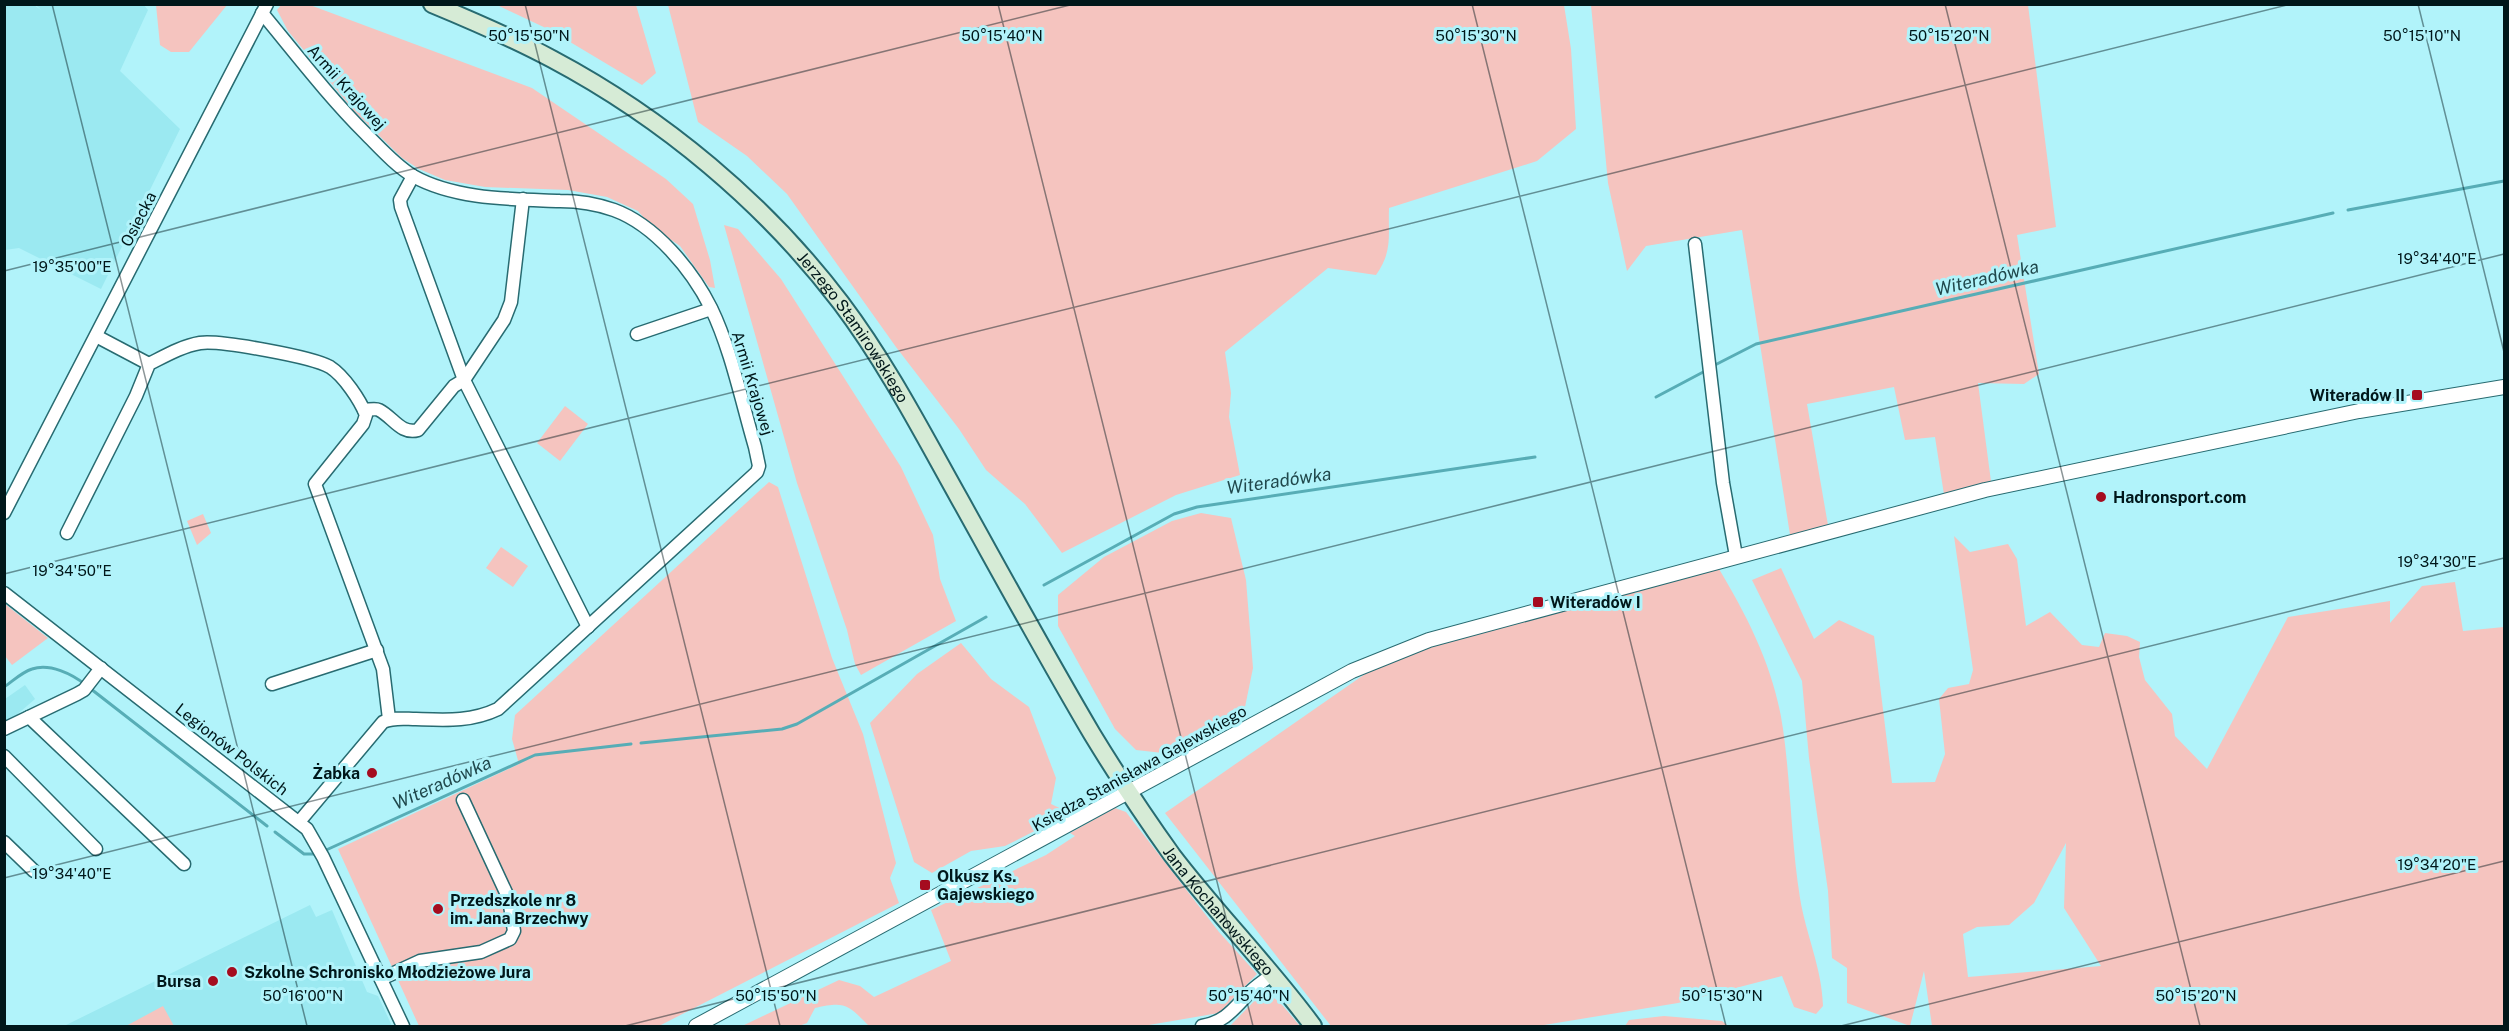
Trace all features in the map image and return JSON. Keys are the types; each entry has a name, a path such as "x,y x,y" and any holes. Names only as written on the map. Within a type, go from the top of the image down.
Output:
{"main road":[{"name":"Jerzego Stamirowskiego","path":"432,4 491,29 554,60 620,100 694,152 760,212 807,261 842,304 877,355 921,428 1093,735 1129,792"},
{"name":"Jana Kochanowskiego","path":"1129,792 1173,855 1273,974 1313,1026"}],"street":[{"name":"Armii Krajowej","path":"265,9 332,100 376,144 413,176 442,188 486,196 589,204 615,210 633,219 653,235 690,275 711,309 759,466 757,472 498,709 483,717 461,720 389,719"},
{"name":"Osiecka","path":"4,513 265,9"},
{"path":"413,176 400,200 401,207 464,380 588,627"},
{"path":"364,410 377,409 405,430 411,432 418,430 454,386 464,380 504,320 511,302 523,199"},
{"path":"1695,244 1723,483 1736,556"},
{"path":"637,334 711,309"},
{"path":"96,336 149,364"},
{"path":"67,533 136,396 149,364 181,349 202,343 303,358 318,362 337,373 366,415 363,424 315,484 383,669 389,719 375,730 299,822"},
{"name":"Księdza Stanisława Gajewskiego","path":"696,1026 1352,671 1393,653 1452,634 1985,490 2359,411 2505,387"},
{"name":"Legionów Polskich","path":"4,593 307,829 321,853 403,1026"},
{"path":"272,684 377,650"},
{"path":"4,729 87,686 101,668"},
{"path":"29,717 184,864"},
{"path":"4,756 96,849"},
{"path":"381,979 420,961 481,952 510,939 514,931 509,900 463,800"},
{"path":"4,842 34,871"},
{"path":"1202,1026 1214,1024 1230,1015 1248,994 1273,974"}],"shaded area":[{"path":"5,4 34,5 41,10 36,5 143,4 148,10 120,71 180,129 101,289 19,248 5,250"},
{"path":"156,4 227,5 189,52 171,52 160,45"},
{"path":"281,5 310,5 532,88 666,179 693,204 710,260 715,288 709,287 680,246 651,226 638,211 607,197 568,190 485,187 445,180 419,169 402,158 354,111 288,31 277,10"},
{"path":"497,5 636,5 656,73 642,85 550,30"},
{"path":"668,5 1564,5 1571,49 1576,129 1537,161 1389,208 1387,251 1376,275 1328,268 1225,352 1231,393 1229,417 1240,475 1176,495 1062,553 1025,504 986,470 959,429 896,347 787,194 747,156 698,122"},
{"path":"1591,5 2028,5 2056,227 2017,235 2039,374 2024,384 1978,383 1992,489 1945,501 1935,437 1905,440 1894,387 1807,404 1829,531 1791,541 1742,230 1646,246 1627,271 1608,183"},
{"path":"724,225 738,229 781,279 901,467 933,535 940,579 956,621 861,675 855,664 847,630 797,483"},
{"path":"565,406 588,424 560,461 537,443"},
{"path":"769,482 778,487 832,658 863,734 896,863 890,878 899,903 659,1026 419,1026 338,849 519,764 512,739 515,715"},
{"path":"1201,513 1231,518 1246,580 1253,668 1245,707 1163,753 1136,750 1115,729 1058,626 1058,595 1104,557 1172,521"},
{"path":"203,514 211,533 197,545 187,521"},
{"path":"1954,536 1970,552 2008,544 2017,559 2026,626 2050,612 2082,645 2099,647 2105,633 2127,636 2140,642 2139,657 2145,680 2172,714 2175,736 2207,769 2288,617 2390,601 2390,623 2422,586 2455,582 2463,631 2504,627 2504,1026 1932,1026 1924,971 1910,1026 1847,1003 1847,968 1832,958 1828,891 1809,758 1802,681 1752,580 1781,568 1814,639 1839,620 1874,636 1892,783 1935,782 1945,754 1939,699 1948,688 1969,684 1973,670","holes":["2066,843 2064,908 2101,966 1968,977 1963,934 1977,927 2009,925 2034,903"]},
{"path":"501,547 528,566 513,587 486,568"},
{"path":"1719,569 1741,607 1759,646 1779,708 1786,750 1800,898 1822,992 1823,1006 1816,1014 1794,1007 1782,976 1678,1003 1538,1026 1331,1026 1165,813 1388,658 1453,638"},
{"path":"5,604 48,638 12,665 5,656"},
{"path":"961,643 991,679 1029,707 1056,778 1051,804 1066,811 1066,815 1005,846 971,851 932,873 914,862 870,723 917,674"},
{"path":"25,685 35,699 5,725 5,699"},
{"path":"1115,808 1126,812 1219,932 1257,974 1219,1013 1143,1026 869,1026 846,1006 834,1005 815,1008 807,1023 799,1026 742,1026 839,980 860,986 874,997 951,961 931,910 1046,855 1075,836 1070,833"},
{"path":"310,905 316,917 332,910 367,992 378,996 392,1026 64,1026"},
{"path":"1263,992 1279,1002 1300,1026 1230,1026"},
{"path":"163,1006 174,1026 126,1026"},
{"path":"1664,1016 1722,1021 1728,1026 1625,1026 1629,1020"}],"waterway":[{"name":"Witeradówka","path":"2348,210 2504,181"},
{"name":"Witeradówka","path":"1713,366 1756,344 2333,213"},
{"name":"Witeradówka","path":"1656,397 1707,370"},
{"name":"Witeradówka","path":"1044,585 1174,514 1197,507 1535,457"},
{"name":"Witeradówka","path":"641,743 782,729 797,724 986,617"},
{"name":"Witeradówka","path":"4,687 25,672 46,667 74,677 86,685"},
{"name":"Witeradówka","path":"91,689 267,826"},
{"name":"Witeradówka","path":"324,851 535,755 631,744"},
{"name":"Witeradówka","path":"275,832 304,854 318,854"}],"place":[{"name":"Witeradów II","path":"2417,395"},
{"name":"Hadronsport.com","path":"2101,497"},
{"name":"Witeradów I","path":"1538,602"},
{"name":"Żabka","path":"372,773"},
{"name":"Olkusz Ks. Gajewskiego","path":"925,885"},
{"name":"Przedszkole nr 8 im. Jana Brzechwy","path":"438,909"},
{"name":"Szkolne Schronisko Młodzieżowe Jura","path":"232,972"},
{"name":"Bursa","path":"213,981"}]}
